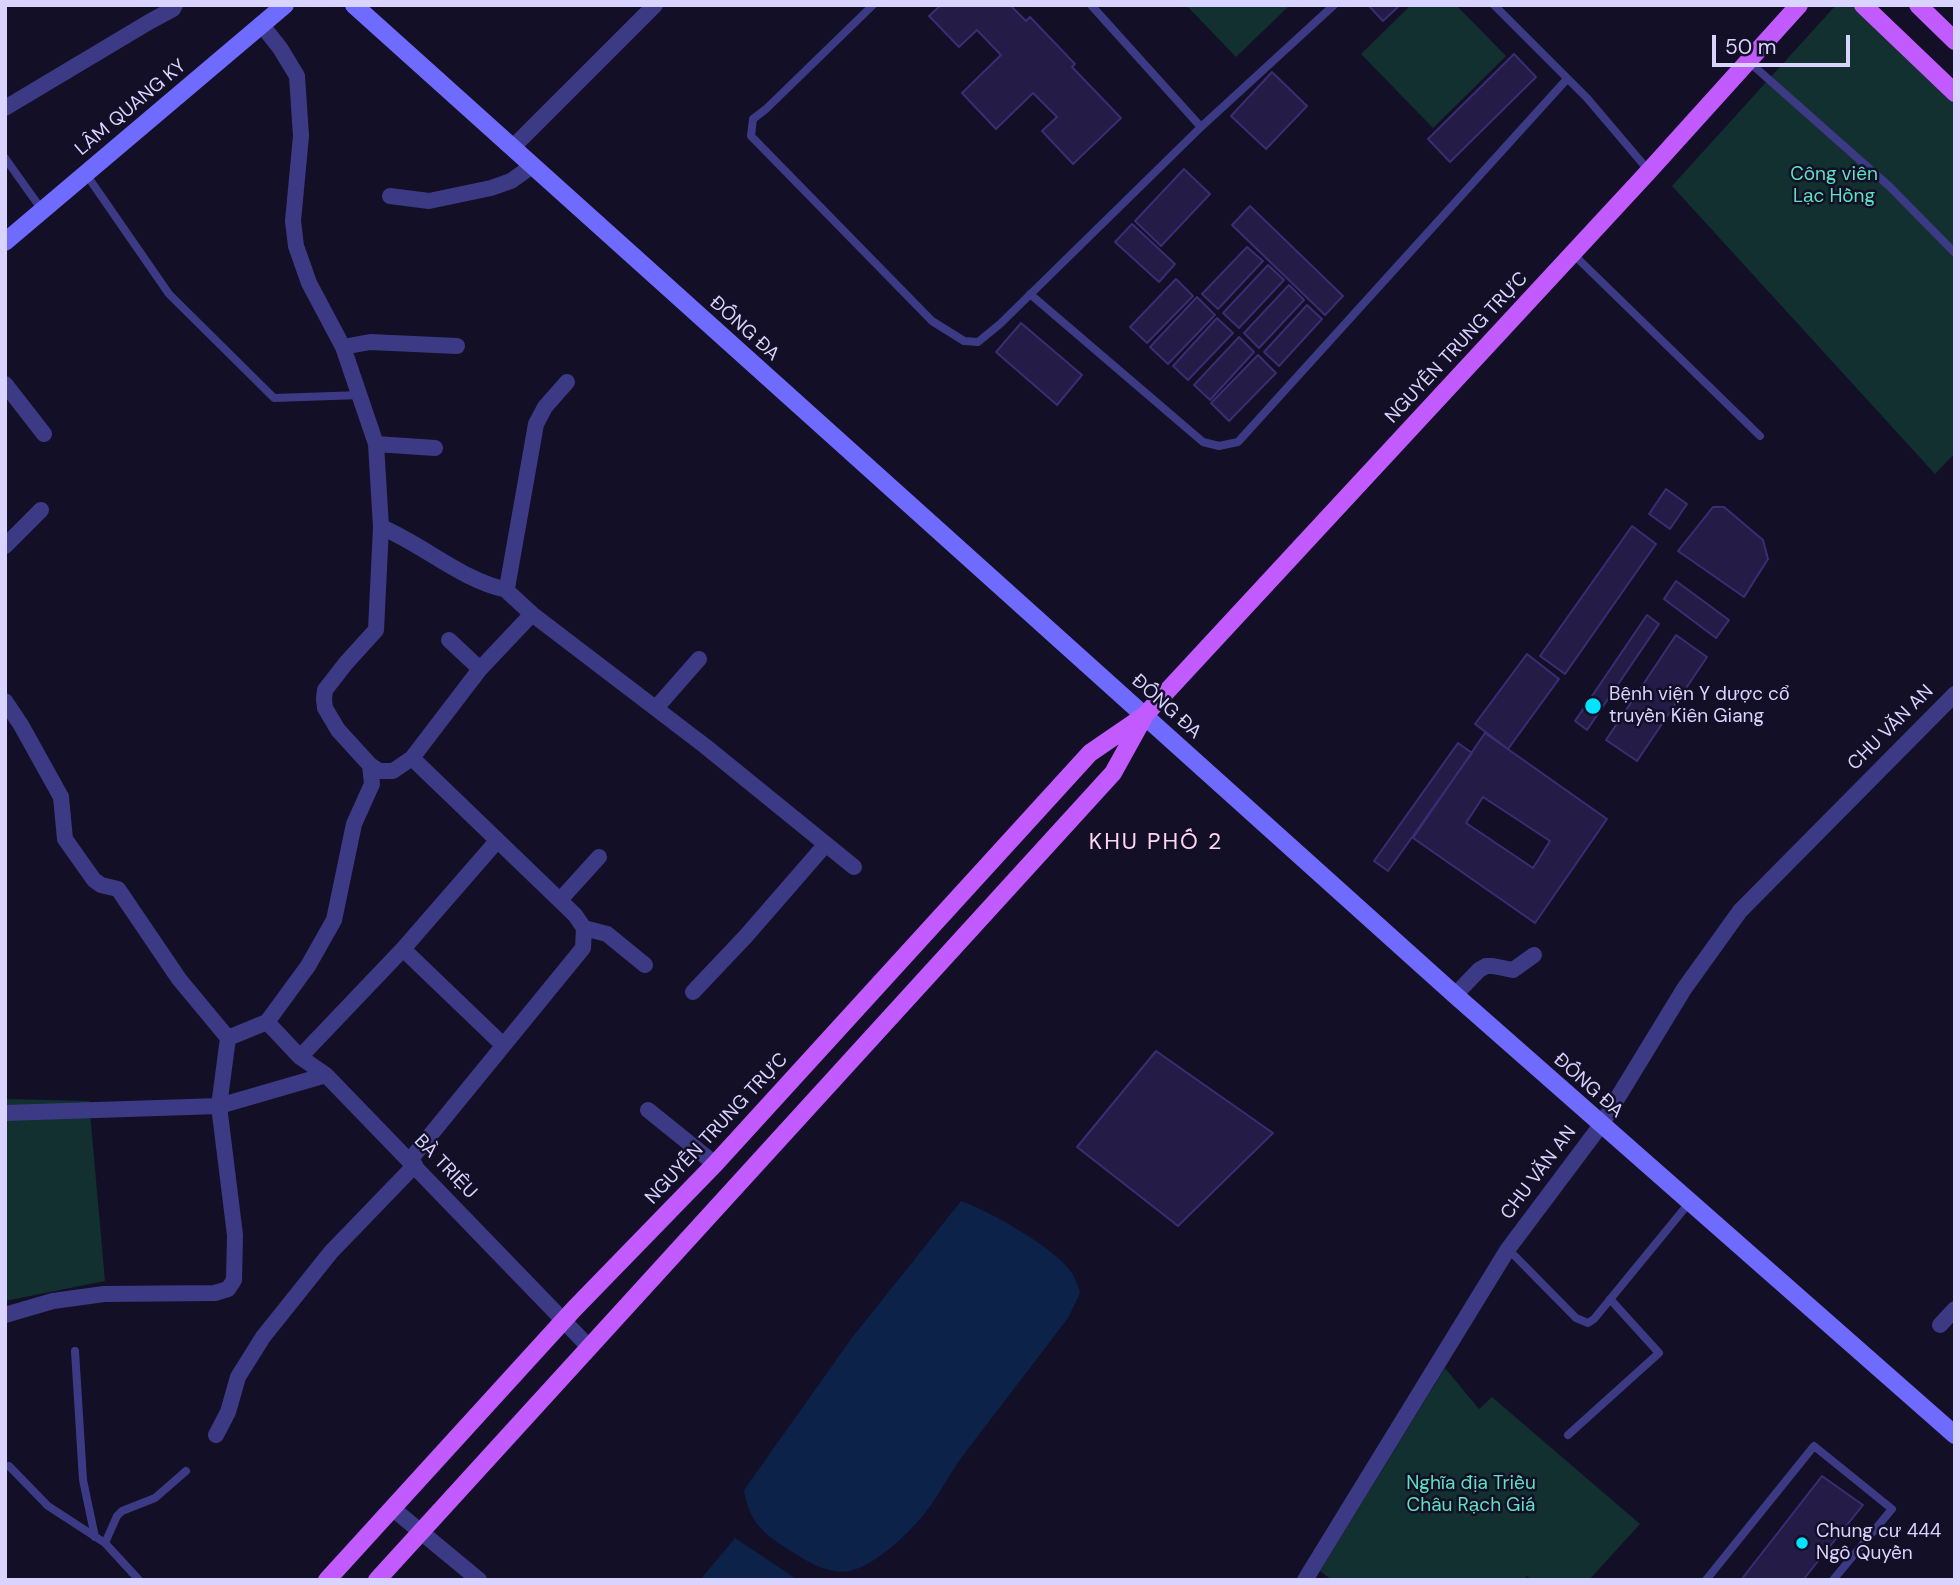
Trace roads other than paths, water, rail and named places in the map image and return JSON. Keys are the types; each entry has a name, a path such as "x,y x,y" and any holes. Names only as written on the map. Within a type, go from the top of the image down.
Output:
{"main road":[{"name":"NGUYỄN TRUNG TRỰC","path":"327,1580 564,1321 715,1164 1090,753 1144,716 1649,172 1798,5"},
{"path":"1863,5 1955,93"},
{"path":"1918,5 1955,41"},
{"name":"NGUYỄN TRUNG TRỰC","path":"377,1580 1113,773 1144,716"}],"street":[{"path":"5,108 173,9 175,5"},
{"name":"LÂM QUANG KY","path":"5,243 285,5"},
{"name":"ĐỐNG ĐA","path":"354,5 1455,995 1955,1435"},
{"path":"512,148 655,5"},
{"path":"261,24 297,76 301,136 293,221 296,246 309,283 343,347 376,444 381,527 376,630 325,690 325,708 338,730 370,765 379,771 393,771 412,758 480,669 532,614"},
{"path":"390,196 429,201 491,188 511,181 531,166"},
{"path":"343,347 370,342 457,346"},
{"path":"507,590 536,424 545,407 567,382"},
{"path":"5,384 44,434"},
{"path":"376,444 435,448"},
{"path":"5,546 41,510"},
{"path":"381,527 405,537 490,586 507,590 532,614 656,708 854,867"},
{"path":"449,640 480,669"},
{"path":"656,708 699,659"},
{"name":"CHU VĂN AN","path":"1305,1580 1508,1249 1601,1125 1684,989 1740,911 1955,694"},
{"path":"5,701 61,797 65,839 94,880 101,885 118,889 179,979 228,1038 219,1106 235,1235 234,1280 228,1289 215,1293 184,1295 104,1294 53,1301 5,1315"},
{"path":"216,1434 228,1412 238,1377 263,1337 331,1252 412,1162 583,947 584,928 575,915 412,758"},
{"path":"228,1038 267,1022 308,966 334,920 354,824 372,784 370,765"},
{"path":"300,1057 403,950 497,841"},
{"path":"693,992 746,936 825,844"},
{"path":"560,900 599,857"},
{"path":"584,928 607,934 645,965"},
{"path":"403,950 503,1045"},
{"path":"1455,995 1479,970 1493,966 1513,971 1534,955"},
{"name":"BÀ TRIỆU","path":"267,1022 300,1057 326,1075 589,1347"},
{"path":"5,1113 219,1106 326,1075"},
{"path":"648,1110 715,1164"},
{"path":"1940,1325 1955,1309"},
{"path":"393,1508 479,1580"}],"lane":[{"path":"873,5 766,109 753,118 751,136 932,321 964,341 978,342 1000,324 1201,127 1334,5"},
{"path":"1091,5 1201,127"},
{"path":"1494,5 1587,98 1649,172"},
{"path":"1748,61 1889,186 1955,253"},
{"path":"1030,294 1203,442 1219,446 1238,442 1567,79"},
{"path":"5,158 43,211"},
{"path":"86,174 169,294 274,398 361,395"},
{"path":"1573,254 1760,436"},
{"path":"1508,1249 1576,1318 1588,1323 1689,1203"},
{"path":"1568,1435 1659,1353 1610,1299"},
{"path":"75,1351 83,1480 95,1537"},
{"path":"1706,1580 1814,1446 1892,1508 1833,1580"},
{"path":"5,1466 9,1466 48,1506 105,1543 139,1580"},
{"path":"105,1543 122,1511 155,1498 186,1471"}],"water":[{"path":"961,1201 1005,1222 1051,1252 1072,1273 1080,1293 1068,1318 908,1532 864,1566 845,1571 822,1568 794,1553 760,1528 750,1512 744,1490 851,1339"},
{"path":"735,1538 798,1580 700,1580"}],"place":[{"name":"Bệnh viện Y dược cổ truyền Kiên Giang","path":"1593,706"},
{"name":"Chung cư 444 Ngô Quyền","path":"1802,1543"}],"district":[{"name":"KHU PHỐ 2","path":"1156,843"}],"park label":[{"name":"Công viên Lạc Hồng","path":"1834,186"},
{"name":"Nghĩa địa Triều Châu Rạch Giá","path":"1471,1495"}]}
